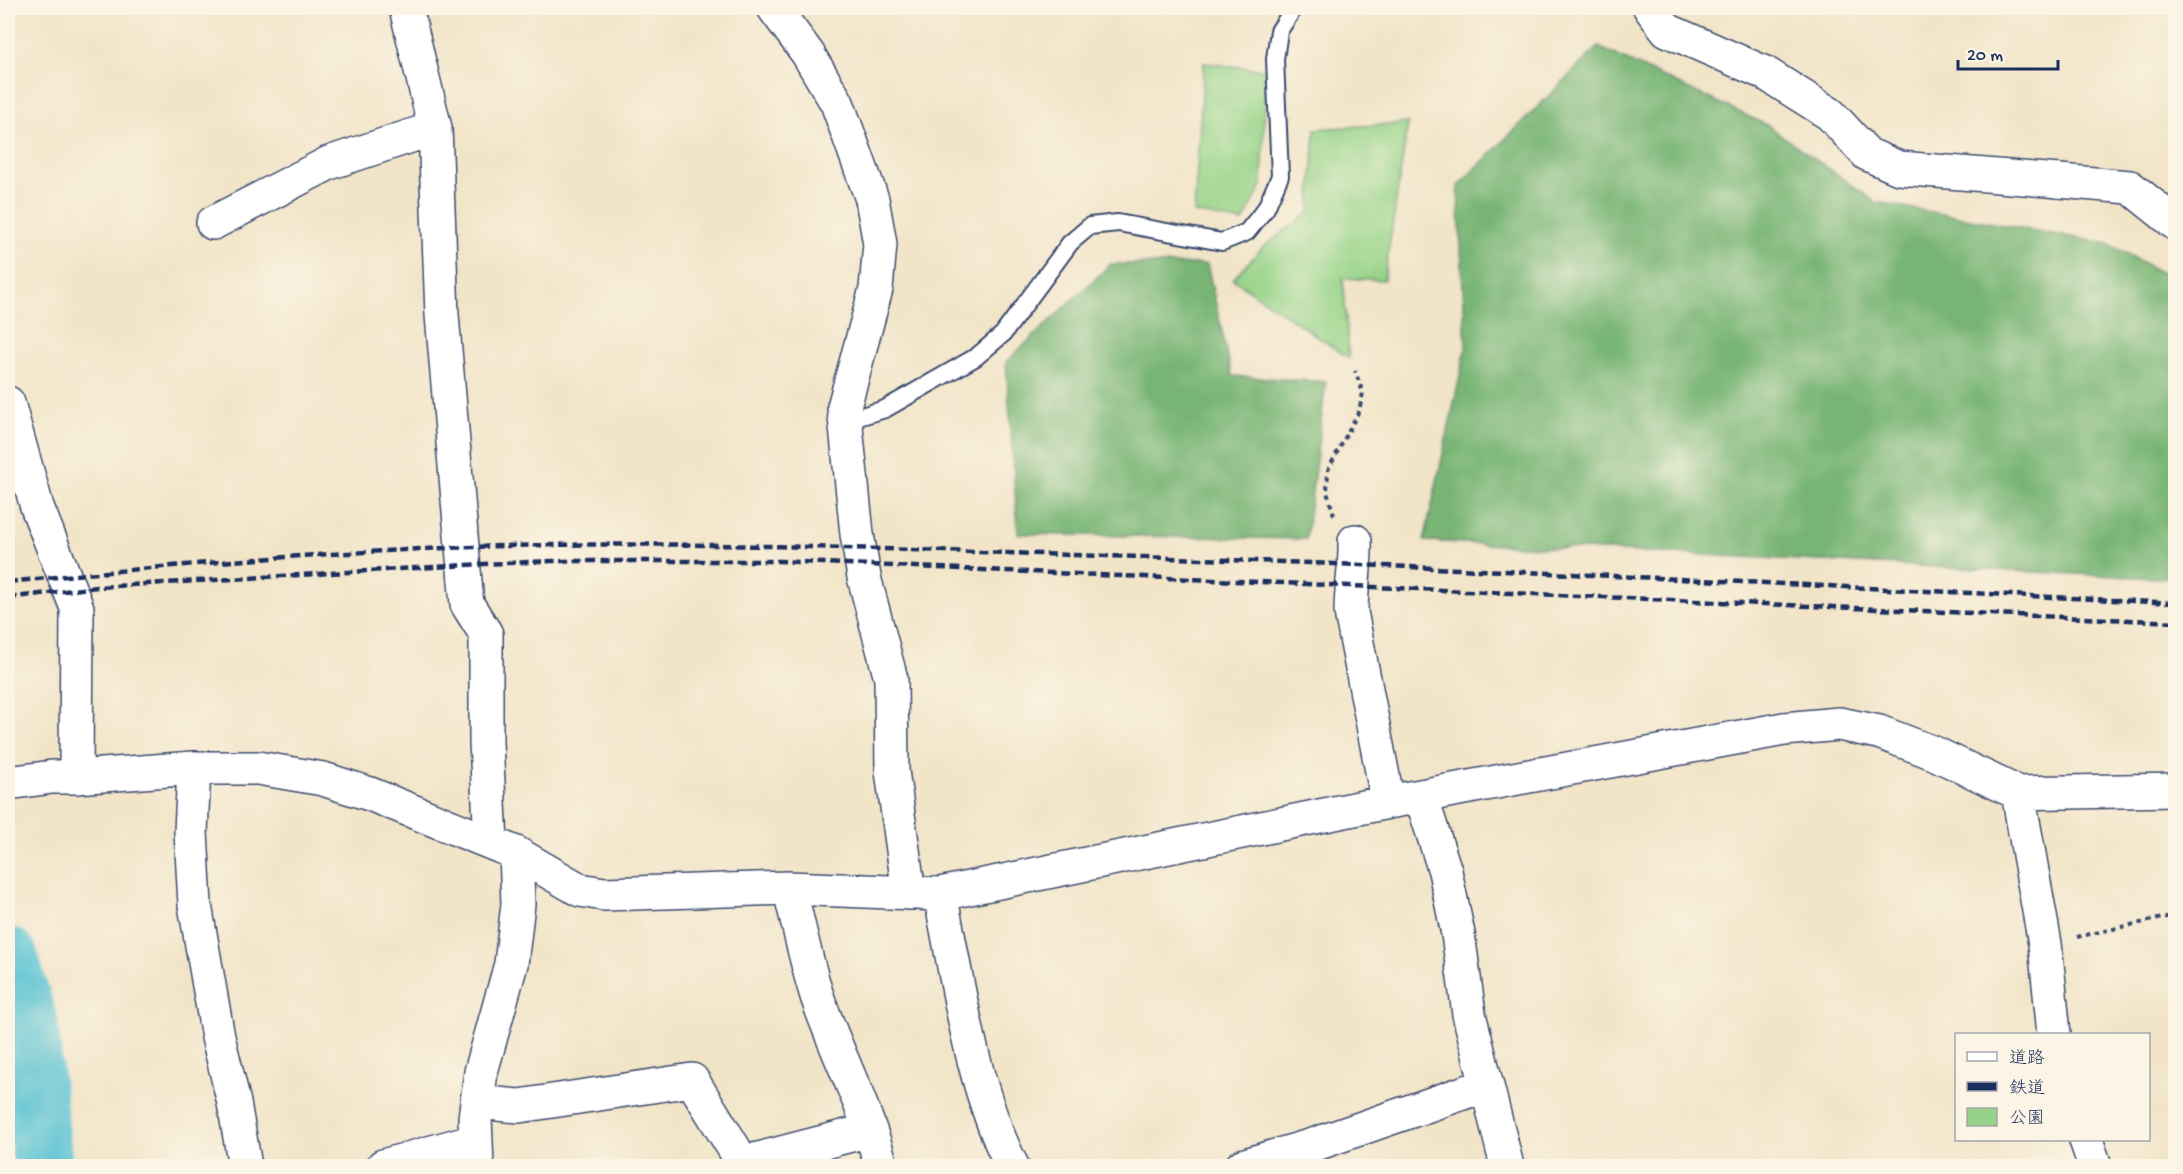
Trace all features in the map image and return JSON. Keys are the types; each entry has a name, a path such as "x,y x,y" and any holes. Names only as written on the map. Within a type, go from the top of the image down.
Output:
{"street":[{"path":"383,1167 476,1153 477,1102 481,1072 511,964 518,904 503,848 486,741 486,634 467,604 442,315 435,128 406,8"},
{"path":"774,8 808,54 837,103 872,199 880,244 876,289 844,408 856,534 864,577 891,679 892,771 975,1067 1000,1141 1012,1167"},
{"path":"1650,8 1667,30 1765,73 1830,114 1868,154 1899,168 2130,188 2175,224"},
{"path":"213,223 329,163 435,128"},
{"path":"8,403 37,507 77,608 64,777"},
{"path":"1355,541 1356,564 1351,585 1351,612 1388,802"},
{"path":"8,783 194,768 258,768 323,779 370,794 503,848 580,890 604,894 789,888 925,893 1388,802 1784,729 1839,724 1880,732 1934,753 2018,793 2175,790"},
{"path":"194,768 191,832 195,905 218,1037 234,1103 245,1167"},
{"path":"2018,793 2045,944 2054,1033"},
{"path":"1421,796 1445,871 1458,934 1469,1014 1507,1167"},
{"path":"789,888 818,998 870,1130 881,1167"},
{"path":"477,1102 519,1106 692,1080 743,1163 870,1130"},
{"path":"1242,1167 1313,1145 1486,1084"},
{"path":"2086,1141 2095,1167"}],"lane":[{"path":"845,421 885,409 976,357 1003,333 1070,243 1090,226 1118,223 1222,242 1247,232 1266,208 1280,176 1275,59 1279,31 1294,8"}],"path":[{"path":"1355,370 1363,393 1359,411 1328,470 1327,492 1333,514 1355,541"},
{"path":"2045,944 2175,915"}],"green space":[{"path":"1598,47 1767,125 1876,202 2109,244 2175,280 2175,579 1424,541 1466,348 1458,186"},
{"path":"1204,63 1266,70 1262,185 1243,222 1194,213"},
{"path":"1408,123 1384,280 1343,278 1349,358 1233,279 1263,247 1310,212 1315,129"},
{"path":"1111,264 1207,264 1232,376 1326,382 1306,539 1018,534 1006,362"}],"waterway":[{"path":"8,957 28,1022 43,1166"}],"railway":[{"path":"8,582 347,553 621,544 1242,560 2176,603"},
{"path":"8,598 97,587 484,564 552,561 778,561 2176,622"}]}
